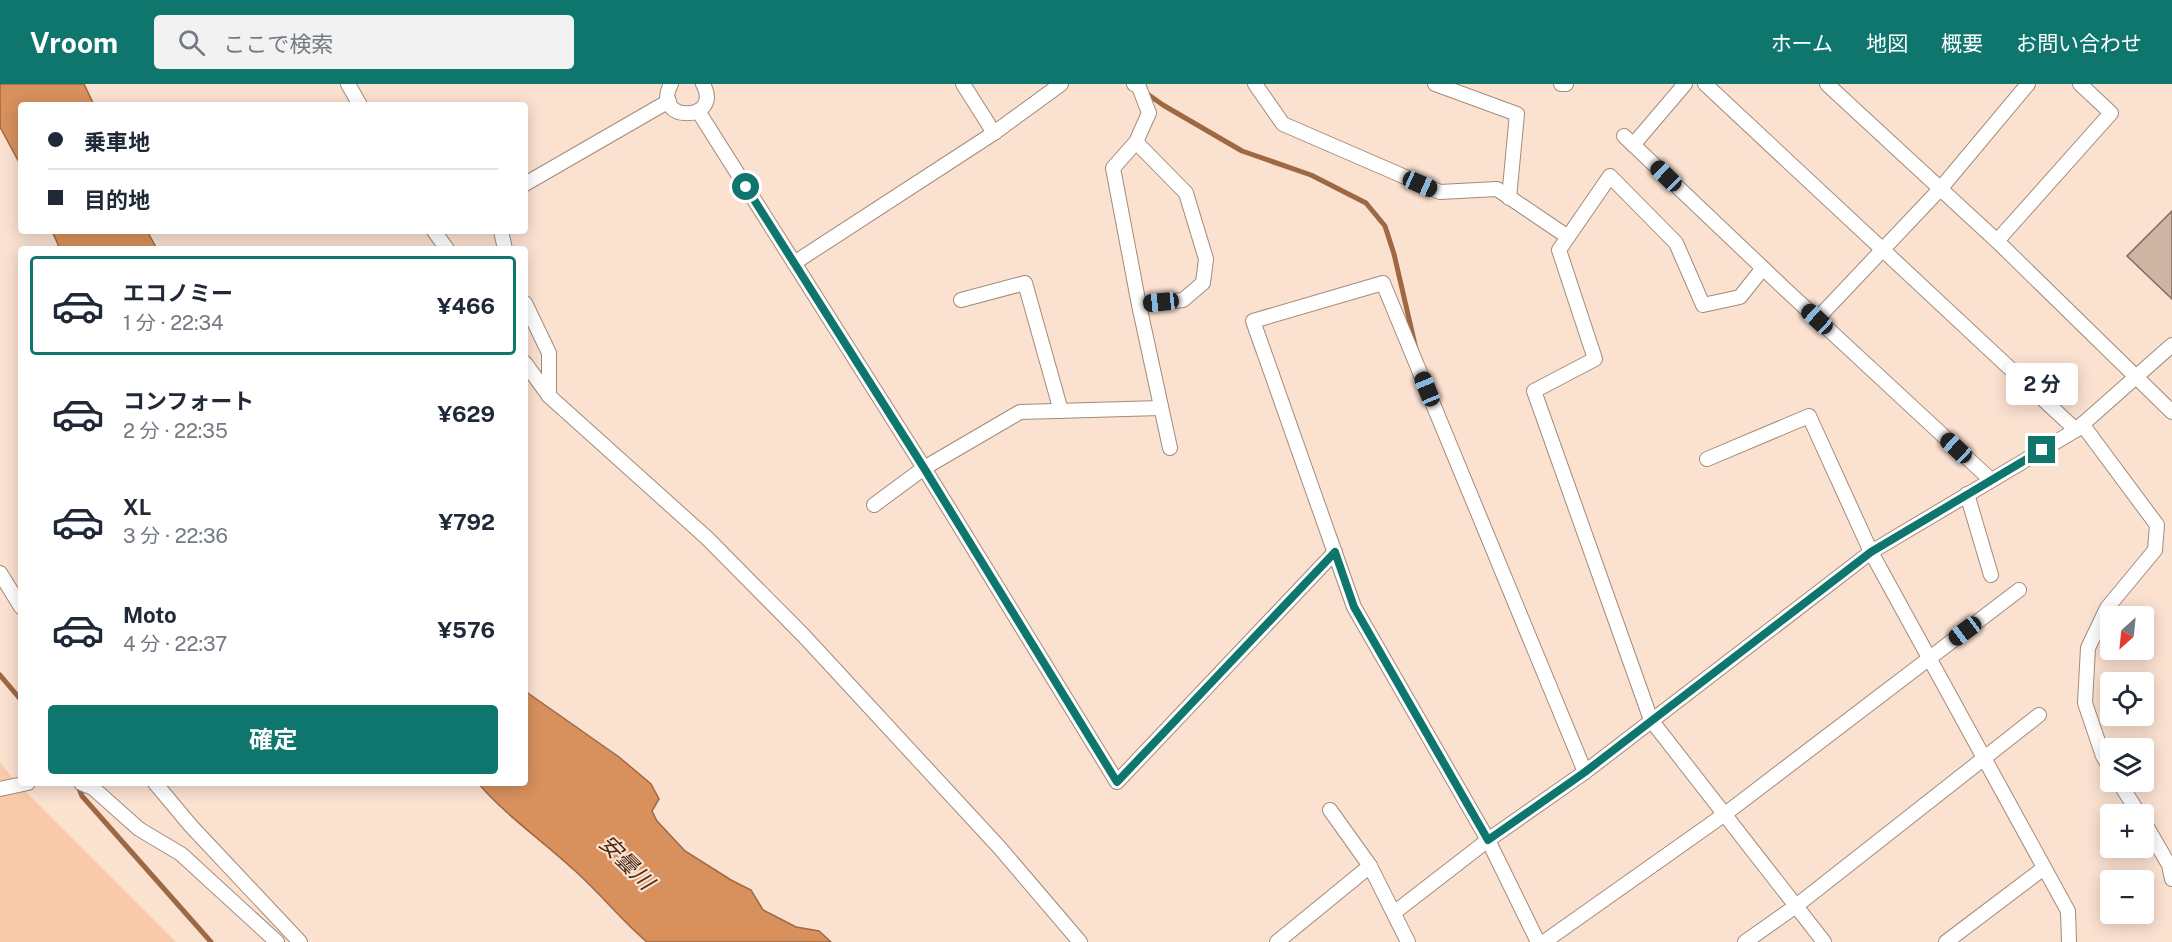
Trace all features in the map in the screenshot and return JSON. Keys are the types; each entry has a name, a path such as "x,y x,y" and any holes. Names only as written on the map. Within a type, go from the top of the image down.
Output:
{"street":[{"path":"348,84 358,102"},
{"path":"671,84 668,94 675,110 692,114 698,111 706,101 707,95 703,84"},
{"path":"963,84 994,133"},
{"path":"794,263 994,133 1061,84"},
{"path":"1134,84 1139,87 1149,113 1136,142 1113,168 1170,448"},
{"path":"1254,84 1283,124 1440,192 1497,189 1568,237"},
{"path":"1436,84 1517,114 1509,198"},
{"path":"1685,84 1629,140 1991,480"},
{"path":"1705,84 1882,250 2079,427 2157,525 2155,550 2107,608 2088,648 2085,704 2100,747"},
{"path":"1827,84 1997,241 2172,412"},
{"path":"1817,319 1941,188 2028,84"},
{"path":"1997,241 2111,113 2080,84"},
{"path":"528,182 669,100"},
{"path":"698,111 924,468 1117,782 1335,552"},
{"path":"1136,142 1186,193 1206,259 1203,283 1183,300 1139,304"},
{"path":"1763,268 1740,297 1703,305 1676,243 1610,176 1559,250 1595,359 1534,390 1651,720 1824,942"},
{"path":"961,300 1025,283 1061,411"},
{"path":"1538,942 1488,840 1354,607 1253,321 1383,283 1585,772"},
{"path":"528,309 549,353 549,396"},
{"path":"1395,912 1488,840 1585,772 1871,552 2079,427 2172,345"},
{"path":"528,367 549,396 707,538 804,636 999,847 1080,942"},
{"path":"874,505 924,468 1020,412 1161,408"},
{"path":"1707,459 1809,416 1871,552 2068,911 2069,942"},
{"path":"1966,494 1991,575"},
{"path":"0,573 18,602"},
{"path":"1544,942 1725,814 2019,590"},
{"path":"1745,942 1796,906 2039,715"},
{"path":"0,789 18,785"},
{"path":"88,786 139,829 181,854 278,942"},
{"path":"158,786 191,826 300,942"},
{"path":"1330,810 1370,866 1408,942"},
{"path":"2154,839 2169,865 2172,879"},
{"path":"1277,942 1370,866"},
{"path":"1946,942 2044,868"}],"shaded area":[{"path":"0,762 18,786 176,942 0,942"}],"water":[{"path":"0,84 84,84 93,102 18,102 18,160 0,127"},
{"path":"53,234 149,234 155,246 59,246"},
{"name":"安曇川","path":"528,693 619,757 651,784 659,799 652,811 657,821 685,851 751,890 763,910 796,927 819,931 831,942 647,942 584,879 481,786 528,786"}],"building":[{"path":"2172,211 2172,299 2127,256"}],"waterway":[{"path":"1146,93 1242,151 1311,175 1366,203 1385,226 1394,254 1416,349"},
{"path":"0,675 18,696"},
{"path":"78,786 82,796 211,942"}],"route":[{"path":"746,187 924,468 1117,782 1335,552 1354,607 1488,840 1585,772 1871,552 2042,450"}]}
